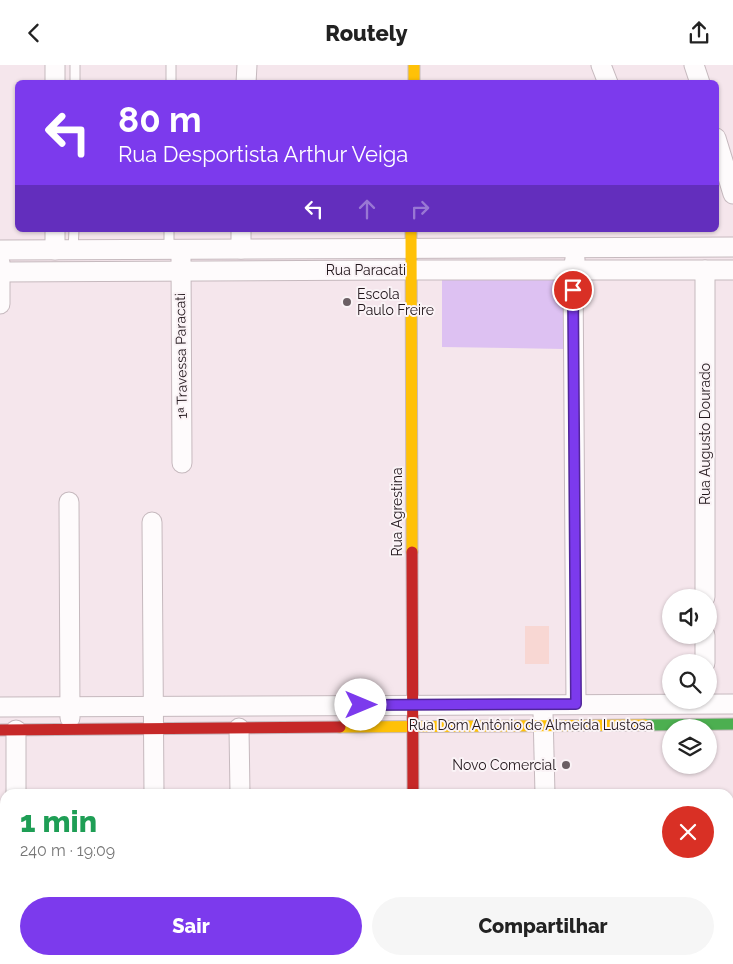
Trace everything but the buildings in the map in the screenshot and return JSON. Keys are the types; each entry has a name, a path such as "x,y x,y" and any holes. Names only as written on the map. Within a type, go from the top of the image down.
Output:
{"street":[{"path":"54,65 55,80"},
{"path":"246,80 247,65"},
{"path":"414,65 414,80"},
{"path":"601,65 607,80"},
{"path":"694,65 699,80"},
{"path":"719,148 733,195"},
{"path":"56,232 64,250"},
{"path":"240,249 241,232"},
{"name":"Rua Agrestina","path":"411,232 413,789"},
{"name":"Rua Paracati","path":"0,251 733,247"},
{"path":"576,704 573,270 577,248"},
{"name":"1ᵃ Travessa Paracati","path":"175,250 180,271 182,463"},
{"path":"0,251 0,304"},
{"name":"Rua Augusto Dourado","path":"705,270 705,589"},
{"name":"Rua Paracati","path":"0,273 733,270"},
{"path":"69,502 70,729"},
{"path":"152,522 154,789"},
{"name":"Rua Dom Antônio de Almeida Lustosa","path":"0,707 543,705 662,703"},
{"name":"Rua Dom Antônio de Almeida Lustosa","path":"717,703 733,704"},
{"path":"543,705 545,789"},
{"name":"Rua Dom Antônio de Almeida Lustosa","path":"8,730 733,724"},
{"path":"239,727 240,789"},
{"path":"8,730 15,789"}],"lane":[{"path":"75,65 75,80"},
{"path":"170,80 171,65"},
{"path":"64,250 73,232"},
{"path":"170,232 175,250"}],"shaded area":[{"path":"442,275 565,275 564,349 442,347"},
{"path":"525,626 549,626 549,664 525,664"}],"traffic: fast":[{"path":"645,725 733,724"}],"traffic: slow":[{"path":"414,65 414,80"},
{"path":"411,232 412,552"},
{"path":"340,727 645,725"}],"traffic: jam":[{"path":"412,552 413,789"},
{"path":"0,730 340,727"}],"place":[{"name":"Escola Paulo Freire","path":"347,302"},
{"name":"Novo Comercial","path":"566,765"}],"route":[{"path":"361,705 576,704 573,290"}]}
